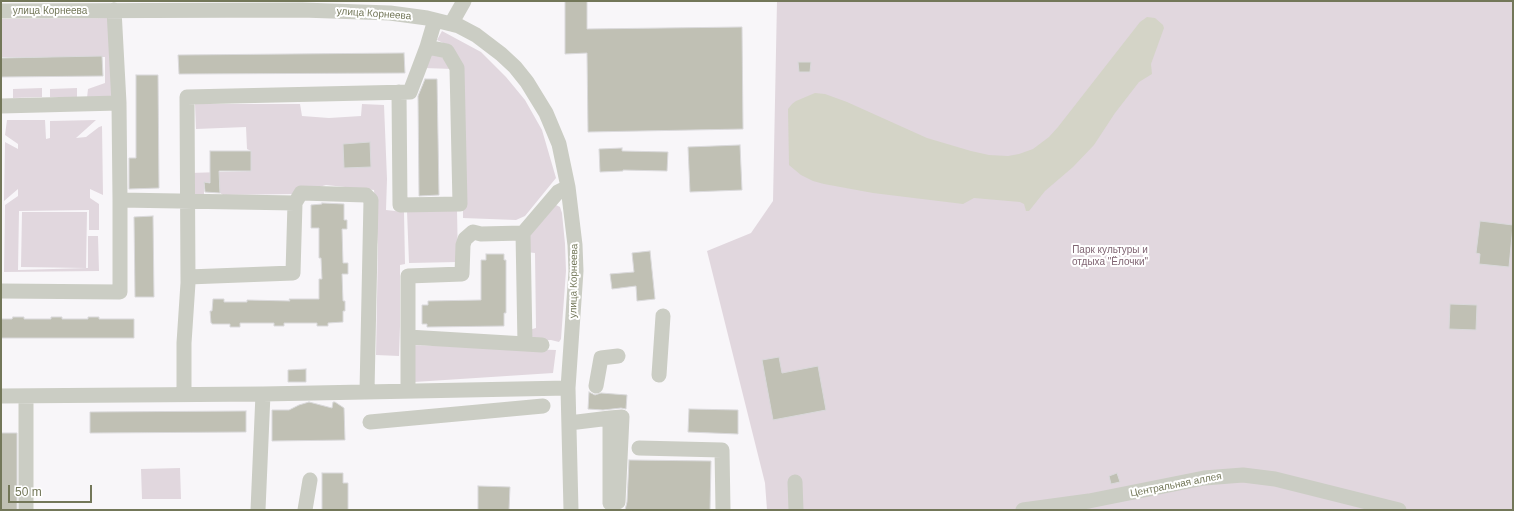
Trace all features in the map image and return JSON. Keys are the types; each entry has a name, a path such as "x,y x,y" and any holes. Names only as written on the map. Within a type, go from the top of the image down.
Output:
{"street":[{"path":"451,24 464,1"},
{"path":"1,292 120,292 118,103 114,10"},
{"name":"улица Корнеева","path":"1,11 344,11 395,13 451,24 470,32 483,40 509,61 527,82 541,104 555,133 562,154 574,230 576,270 568,388 571,510"},
{"path":"184,394 184,343 188,277 188,97 410,92 427,47 435,20"},
{"path":"400,92 400,205 460,204 457,68 447,51 427,47"},
{"path":"1,106 118,103"},
{"path":"525,344 523,233 558,192 568,187"},
{"path":"188,277 293,273 295,203 301,193 366,195 371,200 367,391"},
{"path":"120,200 295,203"},
{"path":"408,390 408,276 462,274 463,245 465,238 473,232 481,234 523,233"},
{"path":"659,375 663,316"},
{"path":"408,337 542,345"},
{"path":"596,386 601,358 618,356"},
{"path":"1,396 263,394 568,388"},
{"path":"258,510 263,394"},
{"path":"26,396 26,510"},
{"path":"370,422 543,406"},
{"path":"569,423 610,418 622,418 618,502 610,503 610,418"},
{"path":"639,448 722,450 723,510"},
{"name":"Центральная аллея","path":"1023,510 1089,501 1204,478 1243,475 1276,479 1399,510"},
{"path":"305,510 310,480"},
{"path":"794,482 796,510"}],"green space":[{"name":"Парк культуры и отдыха \"Ёлочки\"","path":"777,1 1513,1 1513,510 767,510 765,483 707,251 751,233 773,201"},
{"path":"108,18 113,99 87,98 88,89 105,83 105,57 1,57 1,19"},
{"path":"442,31 481,52 506,77 525,100 542,130 556,178 525,216 516,220 463,218 462,78 443,43 437,40"},
{"path":"433,47 453,69 424,68"},
{"path":"42,88 42,97 13,98 13,89"},
{"path":"77,88 77,97 50,97 50,89"},
{"path":"195,104 300,104 302,116 329,118 361,116 362,104 384,105 387,179 386,210 404,212 405,264 400,265 399,356 376,355 378,245 374,190 326,185 294,194 223,195 220,193 220,183 204,182 204,195 190,195 190,173 251,171 251,151 247,149 246,127 196,129"},
{"path":"7,120 45,120 46,139 50,138 50,121 96,120 76,138 86,137 102,126 103,195 90,189 90,198 99,204 99,230 89,230 89,210 19,211 18,270 88,268 88,236 98,236 99,271 4,272 5,205 18,196 18,189 4,201 5,142 18,149 18,144 5,135"},
{"path":"556,205 560,207 562,213 565,244 566,271 561,339 559,342 551,340 534,341 529,330 536,328 535,253 526,252 526,240"},
{"path":"457,210 458,262 409,263 407,211"},
{"path":"22,212 87,212 86,268 21,267"},
{"path":"412,345 556,350 553,373 414,382"},
{"path":"180,468 181,499 142,499 141,469"}],"shaded area":[{"path":"1147,17 1155,18 1163,25 1164,28 1151,64 1152,74 1139,82 1115,113 1094,145 1073,167 1045,191 1029,211 1026,211 1024,204 1020,202 974,198 963,204 873,193 824,184 813,181 801,175 789,165 788,109 796,101 815,93 825,94 847,102 927,138 971,151 989,155 1008,156 1033,149 1049,137 1058,127 1140,22"}],"building":[{"path":"565,1 587,1 587,29 742,27 743,129 588,132 587,53 565,54"},
{"path":"404,53 405,73 179,74 178,55"},
{"path":"102,56 103,76 1,77 1,58"},
{"path":"798,62 811,62 810,72 799,72"},
{"path":"136,75 158,75 159,188 129,189 129,158 136,158"},
{"path":"425,79 437,79 439,195 419,196 418,96"},
{"path":"370,142 371,167 344,168 343,144"},
{"path":"740,145 742,190 690,192 688,147"},
{"path":"622,148 622,151 668,152 667,171 623,170 600,172 599,149"},
{"path":"210,151 251,151 251,171 219,171 220,193 205,192 204,182 210,183"},
{"path":"322,203 344,204 344,220 347,220 347,229 342,229 343,263 348,263 348,274 342,274 343,301 345,301 343,322 328,323 328,326 317,326 317,323 284,323 284,326 274,326 274,323 240,323 240,327 230,327 230,324 212,324 210,311 212,311 213,299 224,299 224,302 247,302 247,300 290,301 289,299 319,299 319,279 322,279 321,258 319,258 319,228 311,228 311,205"},
{"path":"153,216 154,297 135,297 134,217"},
{"path":"1480,221 1513,225 1509,267 1479,264 1480,254 1476,253"},
{"path":"650,251 655,299 637,301 636,286 612,289 610,274 634,272 632,253"},
{"path":"486,254 504,254 504,260 506,260 506,313 504,313 504,326 427,327 427,324 422,324 422,305 428,305 428,301 481,300 481,260 486,260"},
{"path":"1450,304 1477,305 1476,330 1449,329"},
{"path":"13,317 24,317 24,319 51,319 51,317 62,317 62,319 88,319 88,317 99,317 99,319 134,319 134,338 1,338 1,319 12,319"},
{"path":"779,357 782,373 818,366 826,410 773,420 762,360"},
{"path":"306,369 306,382 288,382 288,370"},
{"path":"589,392 595,395 601,393 627,395 626,409 588,409"},
{"path":"309,402 332,408 333,402 335,402 344,408 345,440 272,441 272,410 289,410"},
{"path":"689,409 738,410 738,434 688,432"},
{"path":"246,411 246,432 90,433 90,412"},
{"path":"1,433 17,433 17,510 1,510"},
{"path":"629,460 711,461 710,510 625,510 627,502"},
{"path":"322,473 343,473 343,483 348,483 348,510 322,510"},
{"path":"1117,473 1120,482 1111,484 1109,476"},
{"path":"478,486 510,487 509,510 478,510"}]}
